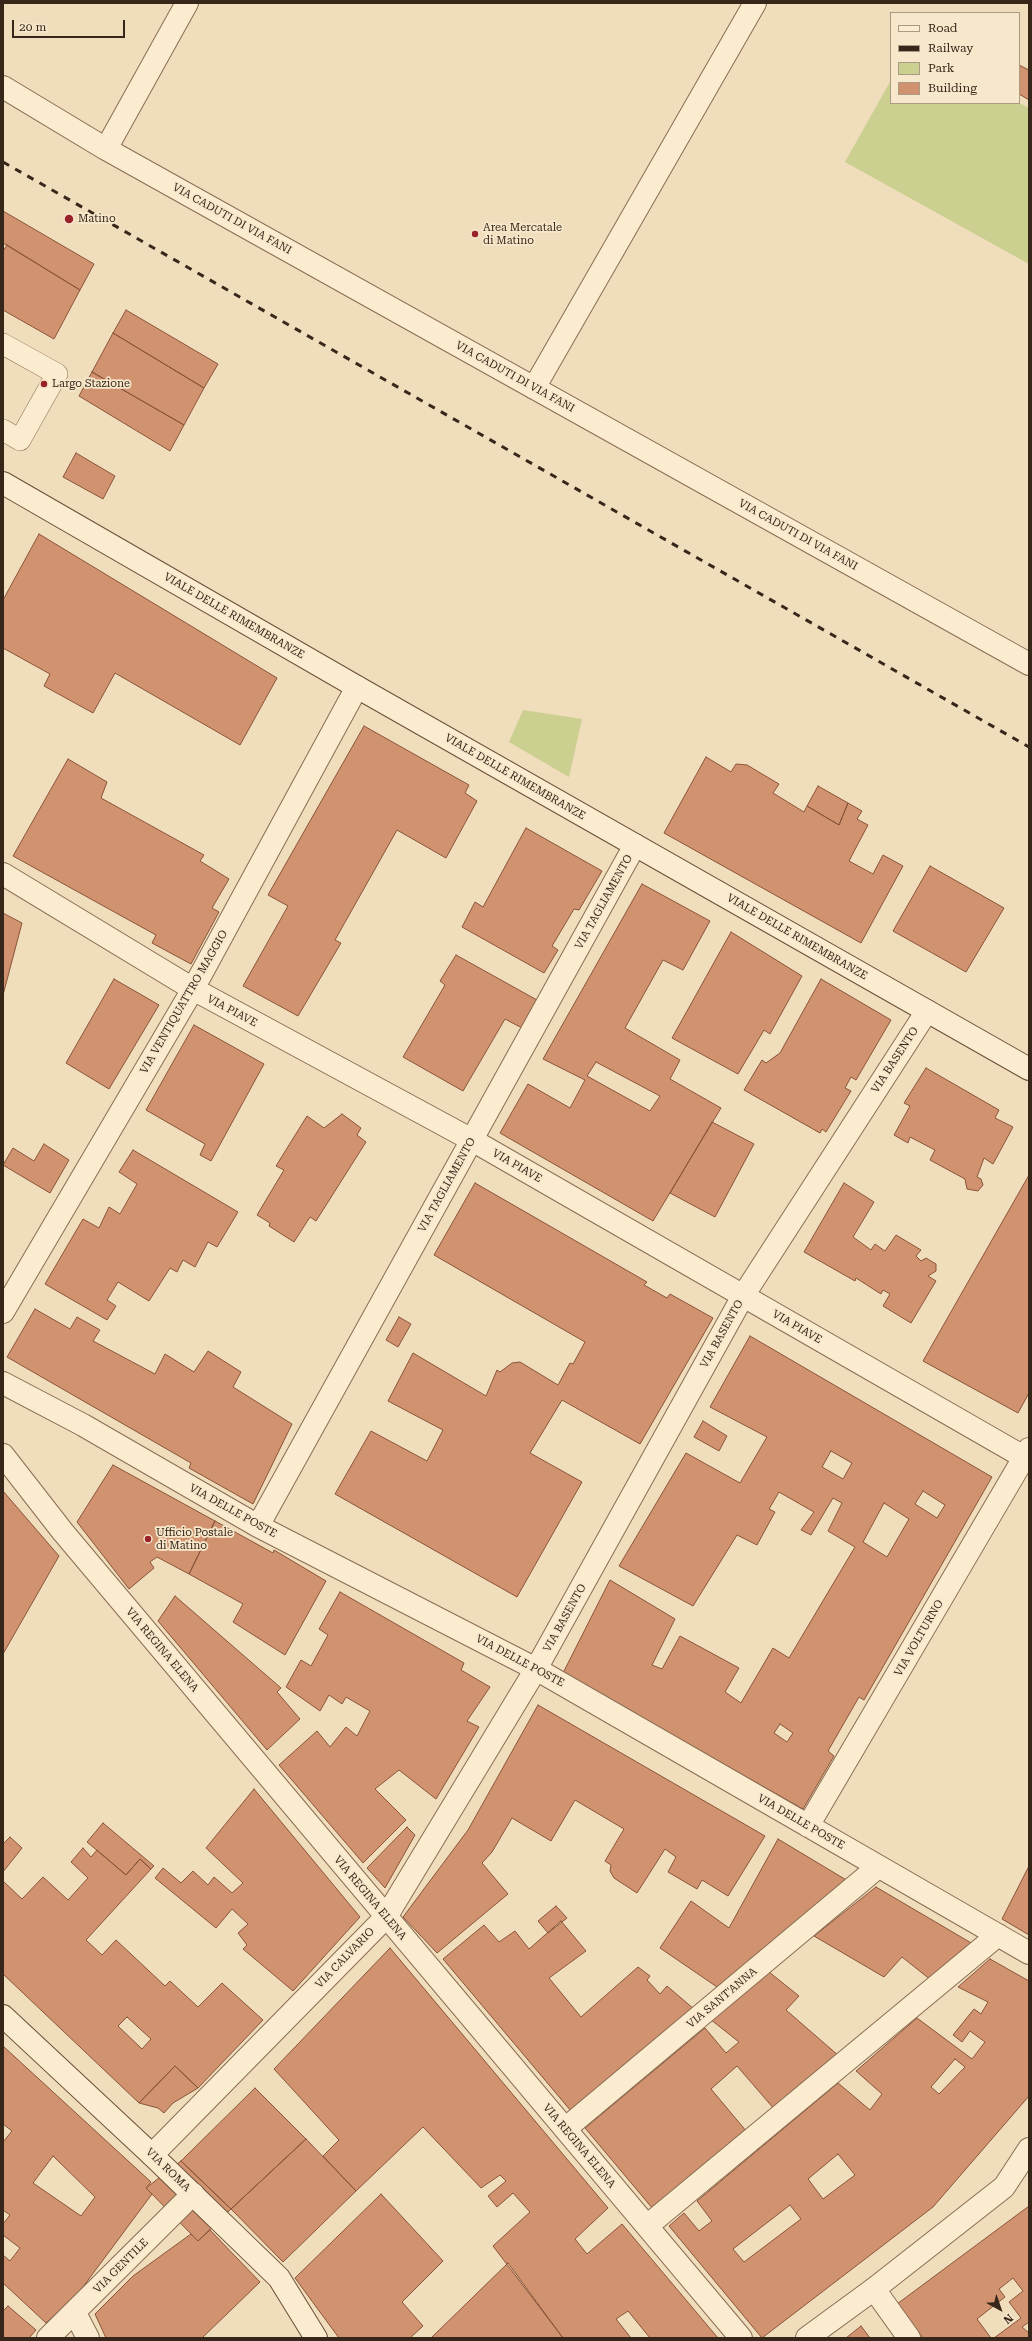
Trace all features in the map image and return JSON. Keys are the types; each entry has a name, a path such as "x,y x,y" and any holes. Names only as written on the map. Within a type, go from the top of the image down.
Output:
{"street":[{"path":"106,149 187,3"},
{"path":"534,388 755,3"},
{"name":"VIA CADUTI DI VIA FANI","path":"3,87 106,149 1029,664"},
{"name":"VIALE DELLE RIMEMBRANZE","path":"3,483 357,687 1029,1069"},
{"name":"VIA VENTIQUATTRO MAGGIO","path":"3,1312 192,989 357,687"},
{"name":"VIA TAGLIAMENTO","path":"258,1526 635,845"},
{"name":"VIA PIAVE","path":"3,874 192,989 472,1140 743,1296 1028,1456"},
{"name":"VIA BASENTO","path":"536,1669 743,1296 927,1011"},
{"name":"VIA DELLE POSTE","path":"3,1383 90,1429 258,1526 536,1669 1029,1953"},
{"name":"VIA REGINA ELENA","path":"3,1455 63,1532 741,2338"},
{"name":"VIA VOLTURNO","path":"808,1826 1028,1456"},
{"name":"VIA CALVARIO","path":"152,2155 386,1917 536,1669"},
{"name":"VIA SANT'ANNA","path":"565,2129 878,1867"},
{"path":"647,2226 998,1935"},
{"name":"VIA ROMA","path":"3,2016 152,2155 280,2278 316,2338"},
{"path":"1004,2187 1029,2149"},
{"path":"807,2338 874,2289 1029,2169"},
{"name":"VIA GENTILE","path":"48,2338 75,2313 193,2194"},
{"path":"874,2289 909,2338"},
{"path":"75,2313 88,2338"}],"lane":[{"path":"3,344 57,374 20,440 3,430"}],"green space":[{"path":"890,82 890,104 1020,104 1029,108 1029,264 845,162"},
{"path":"523,710 582,719 569,777 509,742"}],"building":[{"path":"1020,66 1029,70 1029,100 1020,95"},
{"path":"3,211 94,264 80,290 3,243"},
{"path":"7,245 80,290 54,339 3,310 3,251"},
{"path":"126,310 218,364 204,388 113,333"},
{"path":"113,333 204,388 184,425 92,372"},
{"path":"92,372 184,425 170,451 79,396"},
{"path":"76,453 115,476 103,499 63,477"},
{"path":"39,534 277,678 240,745 115,673 93,713 44,686 50,674 3,648 3,600"},
{"path":"364,726 469,785 465,793 477,801 446,858 397,830 335,940 341,943 298,1016 243,986 288,906 268,895"},
{"path":"706,757 731,772 736,764 747,765 779,784 773,793 804,812 807,806 839,825 848,803 862,811 857,819 868,825 849,861 873,874 883,855 903,866 861,943 664,833"},
{"path":"68,759 107,782 101,798 204,855 200,861 229,879 212,908 219,912 191,964 152,943 156,935 13,856"},
{"path":"818,786 848,803 839,825 807,806"},
{"path":"526,828 602,871 579,910 574,909 552,946 558,950 544,973 462,927 475,902 483,907"},
{"path":"930,866 1004,908 966,972 893,931"},
{"path":"642,884 710,921 683,970 663,960 625,1028 680,1060 670,1079 721,1108 653,1221 500,1133 528,1084 570,1108 585,1080 543,1059","holes":["596,1062 660,1096 650,1111 587,1076"]},
{"path":"3,913 22,923 3,995"},
{"path":"731,932 802,976 770,1034 764,1030 738,1074 672,1038"},
{"path":"456,955 537,1000 522,1028 505,1019 463,1091 403,1057 445,985 440,981"},
{"path":"114,979 159,1005 109,1089 66,1063"},
{"path":"821,979 891,1020 856,1080 851,1077 845,1088 851,1091 826,1132 822,1129 820,1133 744,1090 762,1060 766,1063 780,1053"},
{"path":"194,1025 264,1064 211,1161 200,1155 205,1144 146,1110"},
{"path":"926,1068 999,1110 995,1118 1013,1127 993,1164 984,1158 977,1177 981,1179 983,1185 978,1191 967,1189 965,1179 930,1160 935,1150 910,1137 908,1143 894,1135 910,1106 904,1103"},
{"path":"342,1114 361,1128 357,1135 366,1142 316,1221 310,1217 294,1242 269,1226 270,1223 257,1215 284,1170 276,1166 307,1116 324,1128"},
{"path":"712,1122 754,1144 715,1217 670,1193"},
{"path":"44,1144 69,1160 50,1193 3,1165 13,1148 34,1161"},
{"path":"133,1150 238,1212 217,1247 208,1242 195,1267 183,1260 177,1272 170,1268 149,1301 118,1282 107,1300 116,1306 107,1320 45,1284 83,1219 99,1228 109,1207 120,1214 137,1184 119,1172"},
{"path":"1029,1175 1029,1393 1018,1413 923,1361"},
{"path":"475,1183 647,1282 644,1285 667,1298 670,1294 713,1318 640,1444 562,1400 530,1453 582,1482 517,1597 335,1494 371,1431 427,1461 443,1430 388,1401 413,1353 486,1396 497,1370 500,1372 512,1363 520,1362 558,1385 570,1363 573,1364 585,1342 434,1255"},
{"path":"844,1183 874,1202 853,1237 871,1250 875,1244 885,1251 896,1235 921,1250 916,1256 921,1261 926,1258 936,1264 936,1271 928,1276 936,1281 911,1323 883,1306 890,1294 883,1290 881,1294 856,1278 855,1281 804,1252"},
{"path":"35,1309 70,1329 77,1317 100,1330 93,1341 155,1374 165,1354 194,1372 208,1351 241,1372 233,1387 292,1424 253,1504 189,1468 191,1463 7,1357"},
{"path":"399,1317 411,1324 398,1347 386,1340"},
{"path":"750,1336 992,1477 864,1700 859,1697 828,1751 834,1756 803,1809 563,1673 610,1580 675,1619 652,1665 662,1669 680,1636 739,1668 725,1692 741,1703 773,1648 789,1658 855,1547 828,1531 842,1503 833,1498 811,1535 801,1530 814,1512 779,1492 769,1509 775,1512 757,1545 737,1535 693,1606 619,1566 686,1453 740,1483 767,1437 710,1407","holes":["831,1451 852,1463 843,1479 822,1467","923,1491 945,1505 937,1518 915,1504","884,1503 909,1519 887,1557 863,1542","780,1724 793,1733 787,1742 774,1733"]},
{"path":"703,1421 727,1436 719,1451 694,1437"},
{"name":"Ufficio Postale di Matino","path":"113,1465 215,1521 189,1574 157,1557 150,1562 154,1568 129,1589 77,1522"},
{"path":"3,1491 59,1556 3,1654"},
{"path":"215,1521 273,1553 274,1550 326,1581 285,1655 233,1622 243,1604 189,1574"},
{"path":"340,1592 464,1663 461,1670 490,1687 467,1721 479,1727 436,1799 399,1770 375,1789 406,1820 363,1863 279,1765 317,1731 330,1747 346,1727 357,1736 370,1711 346,1697 342,1704 329,1695 320,1711 286,1687 301,1660 311,1666 328,1635 319,1629"},
{"path":"175,1596 281,1688 277,1692 300,1719 267,1750 158,1621"},
{"path":"538,1705 765,1836 728,1896 702,1880 697,1889 668,1872 676,1857 665,1849 637,1893 614,1878 610,1871 611,1865 605,1861 624,1829 575,1800 551,1841 512,1818 492,1852 482,1863 508,1894 437,1953 403,1917 468,1830"},
{"path":"254,1789 360,1917 293,1991 243,1949 247,1945 238,1933 248,1924 232,1909 216,1928 155,1878 163,1868 181,1883 193,1871 208,1885 214,1877 232,1893 243,1883 206,1848"},
{"path":"103,1823 154,1866 151,1869 140,1859 126,1875 87,1842"},
{"path":"407,1827 415,1835 385,1888 367,1868"},
{"path":"10,1837 22,1848 3,1872 3,1844"},
{"path":"778,1839 848,1881 720,1989 660,1948 691,1901 729,1928"},
{"path":"83,1848 91,1857 97,1850 126,1875 140,1859 151,1869 86,1940 102,1955 116,1940 165,1986 170,1981 198,2007 222,1983 263,2020 198,2088 175,2066 139,2103 3,1974 3,1881 22,1899 43,1877 68,1900 88,1878 71,1862","holes":["127,2017 151,2039 142,2049 118,2026"]},
{"path":"1029,1866 1029,1935 1002,1919"},
{"path":"876,1887 973,1944 931,1980 902,1957 884,1977 814,1936"},
{"path":"556,1906 567,1918 548,1933 538,1921"},
{"path":"561,1921 586,1951 549,1978 581,2017 638,1967 650,1976 647,1980 660,1994 667,1986 694,2009 571,2111 443,1959 484,1925 499,1942 515,1931 529,1949"},
{"path":"390,1948 608,2208 575,2239 587,2254 622,2224 718,2338 650,2338 628,2311 616,2319 631,2338 563,2338 493,2246 530,2212 513,2193 497,2207 488,2196 506,2181 500,2175 481,2188 423,2127 356,2191 323,2156 339,2140 274,2069"},
{"path":"990,1959 1029,1981 1029,2096 933,2207 762,2338 669,2226 684,2213 699,2231 712,2221 697,2201 838,2083 870,2110 882,2094 856,2071 917,2018 972,2059 985,2042 970,2031 962,2042 953,2035 974,2009 981,2014 988,2002 958,1987","holes":["955,2059 965,2067 939,2094 931,2087","838,2154 855,2175 823,2199 808,2179","790,2205 801,2219 744,2262 733,2249"]},
{"path":"769,1972 799,1996 786,2010 839,2056 775,2110 737,2066 711,2089 747,2132 653,2209 585,2128 705,2028 726,2053 739,2042 710,2019"},
{"path":"3,2046 151,2182 146,2188 152,2194 77,2295 46,2323 3,2283 3,2255 10,2261 20,2248 3,2235 3,2224 10,2215 3,2210 3,2142 12,2131 3,2124","holes":["53,2156 95,2197 81,2216 33,2183"]},
{"path":"175,2066 198,2088 173,2103 164,2113 158,2108 139,2103"},
{"path":"255,2088 306,2139 231,2209 181,2161"},
{"path":"306,2139 356,2191 283,2262 231,2209"},
{"path":"181,2161 231,2209 198,2241 146,2188"},
{"path":"381,2194 443,2261 402,2302 423,2326 410,2338 339,2338 295,2278"},
{"path":"1029,2206 1029,2322 1022,2327 1029,2333 1029,2338 994,2338 1021,2318 1009,2302 1023,2291 1013,2278 999,2289 1005,2297 977,2319 991,2338 923,2338 897,2304"},
{"path":"210,2230 260,2282 202,2338 106,2338 95,2314 133,2276 191,2234 198,2241"},
{"path":"508,2263 563,2338 431,2338"},
{"path":"8,2306 36,2330 29,2338 3,2338 3,2311"},
{"path":"861,2326 870,2338 846,2338"}],"railway":[{"path":"3,162 1029,747"}],"place":[{"name":"Matino","path":"69,219"},
{"name":"Area Mercatale di Matino","path":"475,234"},
{"name":"Largo Stazione","path":"44,384"},
{"name":"Ufficio Postale di Matino","path":"148,1539"}]}
